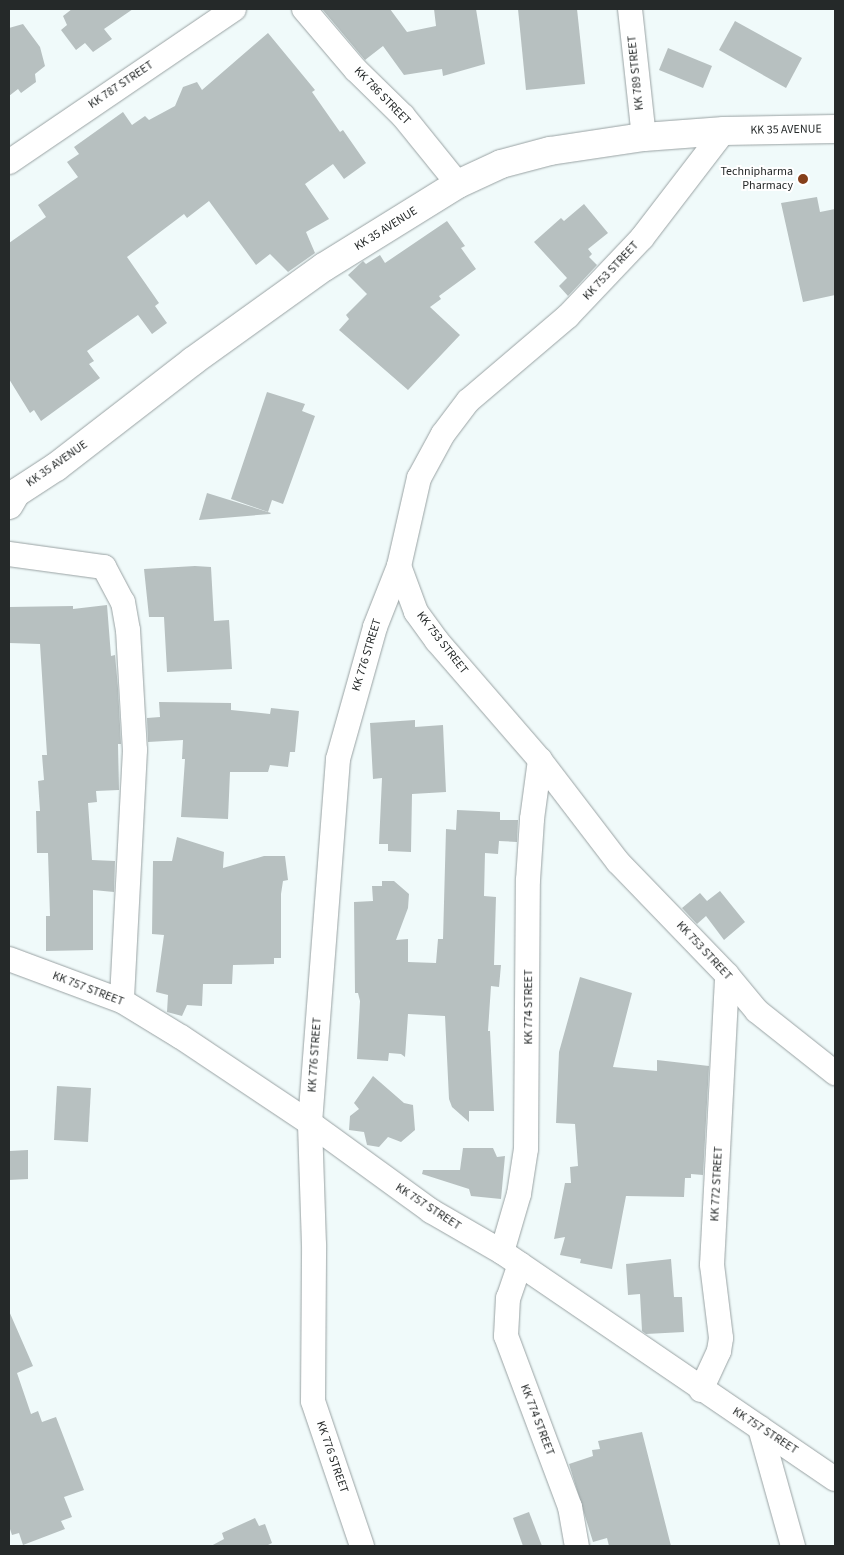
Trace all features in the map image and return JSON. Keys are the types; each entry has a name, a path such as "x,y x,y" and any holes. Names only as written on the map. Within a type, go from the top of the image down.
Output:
{"main road":[{"name":"KK 35 AVENUE","path":"11,496 56,467 193,360 324,268 458,184 501,164 550,151 644,137 724,130 835,129"}],"street":[{"name":"KK 787 STREET","path":"9,162 234,9"},
{"name":"KK 786 STREET","path":"304,9 356,70 403,116 458,184"},
{"name":"KK 789 STREET","path":"630,9 644,137"},
{"name":"KK 753 STREET","path":"724,130 642,238 568,316 468,401 443,434 419,478 399,566 416,612 437,641 540,760 618,862 727,974 757,1011 789,1039 835,1073"},
{"path":"9,554 104,567 123,602 128,630 135,750 122,1001"},
{"name":"KK 776 STREET","path":"362,1546 313,1401 314,1245 310,1123 338,759 375,626 399,566"},
{"name":"KK 774 STREET","path":"540,760 532,819 528,880 526,1149 511,1258 506,1336 570,1507 578,1546"},
{"name":"KK 757 STREET","path":"9,959 122,1001 310,1123 431,1211 511,1258 701,1390 835,1478"},
{"name":"KK 772 STREET","path":"701,1390 719,1351 721,1338 712,1265 727,974"},
{"path":"760,1428 793,1546"}],"building":[{"path":"72,9 133,9 104,29 112,39 93,52 85,43 76,50 61,30 67,25 63,16"},
{"path":"322,9 390,9 407,32 436,26 434,9 476,9 485,64 443,76 442,69 404,75 383,46 365,60"},
{"path":"518,9 577,9 585,84 526,90"},
{"path":"735,21 802,58 786,88 719,50"},
{"path":"23,24 40,47 45,66 35,74 36,82 21,93 18,89 9,96 9,28"},
{"path":"268,33 315,90 312,92 340,132 343,130 366,163 344,179 333,164 305,184 329,219 306,232 315,253 288,272 270,254 256,265 209,201 187,218 184,214 127,257 159,303 155,306 167,323 152,334 138,315 87,351 94,361 89,364 100,378 41,421 34,410 30,413 9,379 9,243 46,217 38,205 78,177 67,162 79,154 74,147 123,112 132,125 145,116 149,120 175,106 183,87 197,82 202,90"},
{"path":"668,48 712,66 703,88 659,70"},
{"path":"817,197 820,212 835,209 835,295 803,302 781,203"},
{"path":"584,204 608,233 588,249 592,254 589,257 597,265 568,296 559,286 567,278 534,242 561,218 564,221"},
{"path":"447,221 465,246 461,248 476,269 439,296 441,299 430,307 460,335 408,390 339,330 349,319 346,315 367,294 348,275 363,261 366,264 380,255 385,263"},
{"path":"267,392 305,404 302,411 315,416 283,504 272,500 268,512 231,499"},
{"path":"207,493 271,513 199,520"},
{"path":"211,567 214,621 229,620 232,669 167,672 164,617 149,617 144,569"},
{"path":"107,605 111,656 115,655 118,688 121,744 118,744 119,790 96,791 97,802 88,803 92,860 115,861 114,892 93,890 93,950 46,951 46,916 50,916 48,853 37,853 36,811 40,811 38,781 44,780 42,755 47,755 40,644 9,643 9,607 73,606 73,609"},
{"path":"159,702 231,703 231,710 270,714 271,708 299,711 295,752 290,752 288,767 270,765 268,772 230,772 228,819 181,817 185,759 182,759 183,740 148,742 147,718 160,717"},
{"path":"415,720 415,727 443,725 446,792 412,794 411,852 388,851 388,844 379,844 382,778 373,779 370,723"},
{"path":"457,810 500,812 500,820 518,820 517,842 499,841 498,854 485,853 484,896 496,897 494,965 501,965 499,987 491,986 488,1031 490,1031 494,1111 469,1111 469,1122 452,1107 449,1099 445,1016 408,1014 405,1057 401,1054 389,1053 388,1061 357,1059 360,1001 358,993 355,993 354,902 373,901 372,886 382,886 382,881 394,881 409,894 408,908 396,940 408,939 408,962 436,963 438,939 443,939 446,829 456,830"},
{"path":"177,837 224,852 223,868 264,856 285,856 288,880 283,881 281,894 281,958 274,958 274,964 233,965 232,984 203,984 202,1006 187,1005 182,1016 167,1012 168,995 156,992 164,935 152,934 153,861 172,861"},
{"path":"720,891 745,922 724,940 706,916 697,924 682,908 700,893 707,901"},
{"path":"580,977 632,993 613,1067 657,1071 657,1060 709,1066 703,1175 691,1174 691,1178 685,1178 684,1197 626,1196 612,1269 580,1263 581,1259 560,1255 565,1237 554,1239 565,1183 571,1183 570,1167 578,1166 575,1124 556,1123 559,1052"},
{"path":"373,1076 404,1103 413,1105 415,1130 401,1142 388,1137 379,1147 367,1145 364,1132 349,1130 350,1116 359,1109 354,1103"},
{"path":"57,1086 91,1088 88,1142 54,1140"},
{"path":"463,1148 493,1148 497,1157 505,1156 501,1199 471,1196 469,1189 422,1174 423,1170 460,1170"},
{"path":"28,1150 28,1179 9,1180 9,1151"},
{"path":"671,1259 674,1297 682,1297 684,1332 646,1334 642,1331 640,1294 628,1295 626,1264"},
{"path":"9,1311 33,1366 17,1373 31,1414 38,1411 42,1422 56,1417 84,1490 64,1497 72,1517 61,1521 65,1529 23,1545 19,1533 12,1535 9,1526"},
{"path":"642,1432 671,1546 609,1546 607,1538 593,1542 569,1464 593,1456 592,1450 600,1449 598,1441"},
{"path":"529,1512 542,1546 523,1546 513,1518"},
{"path":"255,1518 259,1526 265,1524 272,1543 266,1546 211,1546 224,1539 222,1533"}],"place":[{"name":"Technipharma Pharmacy","path":"803,179"}]}
